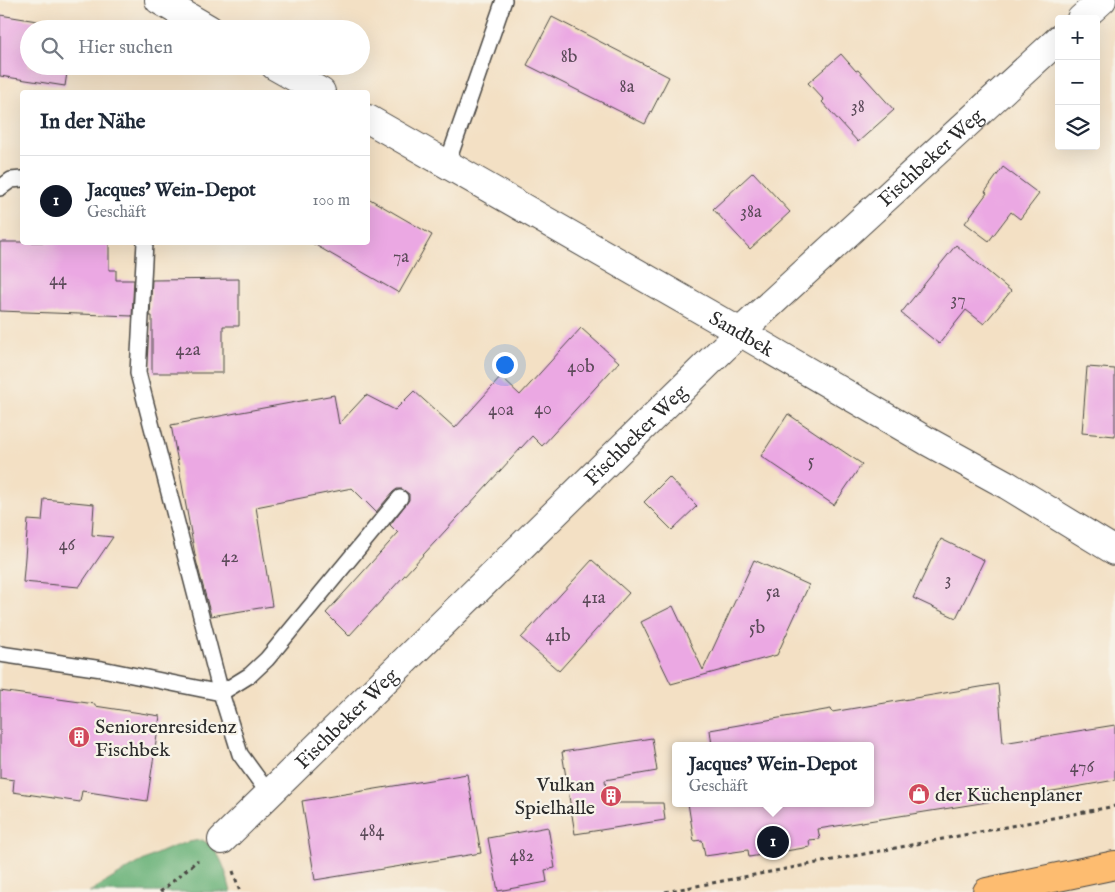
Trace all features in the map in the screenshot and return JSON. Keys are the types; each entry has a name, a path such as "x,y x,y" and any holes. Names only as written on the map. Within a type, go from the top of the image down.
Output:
{"main road":[{"path":"987,892 1115,865"}],"street":[{"path":"159,0 193,20"},
{"path":"1085,15 1102,0"},
{"name":"Fischbeker Weg","path":"222,840 740,332 1055,43"},
{"path":"291,75 317,90"},
{"name":"Sandbek","path":"370,120 740,332 927,442 1007,485 1115,551"}],"lane":[{"path":"447,164 504,0"},
{"path":"0,188 10,180 20,179"},
{"path":"145,245 138,373 221,693 240,754 270,794"},
{"path":"0,654 102,669 221,693 250,675 266,659 400,498"}],"path":[{"path":"665,892 1115,806"},
{"path":"160,892 222,840"}],"green space":[{"path":"202,840 214,849 222,862 231,892 89,892 158,853 188,842"}],"building":[{"path":"0,15 31,20 20,20 20,75 67,75 65,86 0,76"},
{"path":"552,17 669,77 645,124 527,65"},
{"path":"841,54 894,110 858,142 822,102 824,100 808,83"},
{"path":"1003,167 1039,194 1020,219 1011,212 989,241 965,223"},
{"path":"753,172 790,212 750,249 713,209"},
{"path":"370,199 432,235 399,293 315,245 370,245"},
{"path":"0,242 20,242 20,245 109,245 109,270 116,270 116,280 134,280 132,316 0,311"},
{"path":"956,245 1011,291 984,324 966,310 939,344 901,313"},
{"path":"239,279 239,326 223,326 223,373 152,373 152,316 150,316 152,280"},
{"path":"581,328 619,362 542,446 532,436 349,636 326,613 398,533 390,525 409,500 409,494 402,489 397,489 393,492 376,512 352,488 256,507 272,606 211,616 196,560 171,425 334,395 339,424 366,395 395,410 414,391 455,428 501,377 520,395"},
{"path":"1087,367 1115,369 1115,436 1082,433"},
{"path":"788,414 862,464 834,505 761,456"},
{"path":"669,477 697,506 672,530 644,502"},
{"path":"44,499 94,504 92,535 113,537 79,587 23,582 28,520 42,521"},
{"path":"941,539 984,560 956,618 913,598"},
{"path":"592,560 629,593 559,671 521,638"},
{"path":"754,560 809,585 777,655 671,684 641,622 673,606 703,670"},
{"path":"998,684 1003,743 1115,725 1115,780 818,829 820,839 809,840 810,847 749,857 748,850 705,856 702,840 694,841 689,807 874,807 874,742 712,742 710,730 831,709 832,712"},
{"name":"Seniorenresidenz Fischbek","path":"0,691 95,704 95,706 160,716 147,801 82,791 80,802 13,792 14,780 0,778"},
{"name":"Vulkan Spielhalle","path":"652,738 657,771 605,780 607,803 663,803 665,820 575,834 562,752"},
{"path":"467,774 481,853 315,880 302,801"},
{"path":"548,827 555,868 545,870 547,882 498,891 488,838"}],"place":[{"name":"Seniorenresidenz Fischbek","path":"79,737"},
{"name":"der Küchenplaner","path":"919,794"},
{"name":"Vulkan Spielhalle","path":"611,796"},
{"name":"Jacques’ Wein-Depot","path":"773,842"}]}
